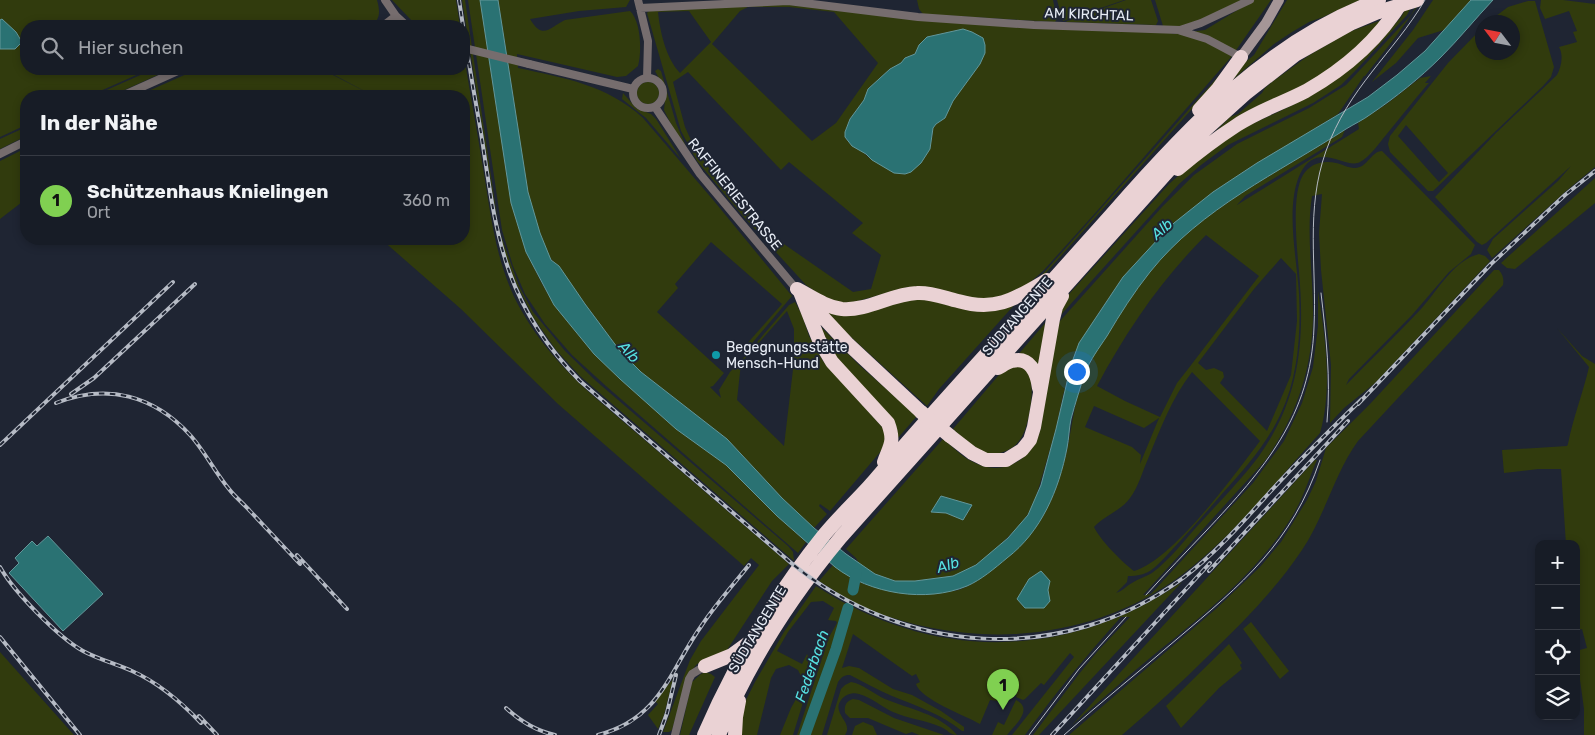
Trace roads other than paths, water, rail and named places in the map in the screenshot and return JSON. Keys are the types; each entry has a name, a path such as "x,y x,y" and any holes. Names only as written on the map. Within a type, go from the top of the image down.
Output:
{"highway":[{"path":"1147,194 1196,154 1237,126 1306,91 1346,64 1372,40 1395,13 1403,0"},
{"name":"SÜDTANGENTE","path":"835,533 989,373 1171,149 1238,85 1264,64 1318,28 1378,4 1417,0"},
{"name":"SÜDTANGENTE","path":"704,735 724,691 750,642 777,599 814,559 879,476 1066,276 1147,194 1204,131 1271,72 1321,39 1352,23 1378,4"},
{"path":"1171,149 1198,111 1217,90 1241,58"},
{"path":"798,291 821,303 842,309 862,307 889,298 917,293 990,306 1010,301 1066,276"},
{"path":"798,291 853,349 921,412 978,458 992,461 1006,460 1022,450 1030,440 1056,307 1066,276"},
{"path":"798,291 819,340 832,362 888,424 892,435 892,443 879,476"},
{"path":"989,373 1011,361 1018,360 1028,363 1038,376 1038,403"},
{"name":"SÜDTANGENTE","path":"718,735 748,673 814,559"},
{"path":"705,666 732,655 750,642"},
{"path":"705,666 718,673 724,691"},
{"path":"735,735 736,717 748,673"}],"main road":[{"path":"1241,58 1266,23 1279,0"}],"street":[{"path":"385,0 400,20"},
{"name":"AM KIRCHTAL","path":"1180,30 1201,23 1250,0"},
{"name":"AM KIRCHTAL","path":"639,4 788,1 918,17 1034,25 1180,30 1207,40 1241,58"},
{"path":"639,4 648,42 647,78"},
{"path":"391,20 396,16"},
{"path":"470,49 633,89"},
{"path":"135,90 169,75"},
{"path":"647,78 657,81 663,89 662,100 655,107 640,107 634,99 633,89 636,83 647,78"},
{"name":"RAFFINERIESTRASSE","path":"655,107 700,174 798,291"},
{"path":"0,154 20,144"},
{"path":"675,735 689,679 692,674 705,666"}],"waterway":[{"name":"Federbach","path":"853,590 856,574"},
{"name":"Federbach","path":"805,735 836,649 848,608"}],"tram line":[{"path":"1146,595 1227,508 1265,463 1281,439 1294,414 1304,388 1311,359 1315,304 1314,217 1316,195 1326,151 1346,108 1425,0"},
{"path":"1321,293 1328,373 1327,422"},
{"path":"1064,735 1223,600 1262,560 1280,539 1295,515 1320,460"},
{"path":"1029,735 1079,669 1126,617"}],"railway":[{"path":"459,0 462,20"},
{"path":"470,70 493,209 508,269 520,298 535,325 555,353 580,381 790,562 835,593 882,617 933,632 984,639 1036,637 1087,626 1136,607 1183,578 1206,559 1303,457 1362,399"},
{"path":"1358,404 1491,264 1565,195 1595,171"},
{"path":"0,445 173,282"},
{"path":"71,394 94,378 195,284"},
{"path":"56,403 93,394 111,394 145,402 161,411 177,422 191,436 231,492 300,564"},
{"path":"1209,571 1348,421"},
{"path":"297,555 347,609"},
{"path":"1052,735 1210,563"},
{"path":"598,735 619,728 636,718 650,705 671,676 707,617 749,565"},
{"path":"0,567 15,589 61,635 83,651 151,681 177,700 201,723"},
{"path":"0,637 80,735"},
{"path":"659,735 667,713 676,675"},
{"path":"506,708 529,725 555,735"},
{"path":"199,716 217,735"}],"place":[{"name":"Begegnungsstätte Mensch-Hund","path":"716,355"},
{"name":"Schützenhaus Knielingen","path":"1003,710"}],"water label":[{"name":"Alb","path":"1162,229"},
{"name":"Alb","path":"629,352"},
{"name":"Alb","path":"948,565"}]}
